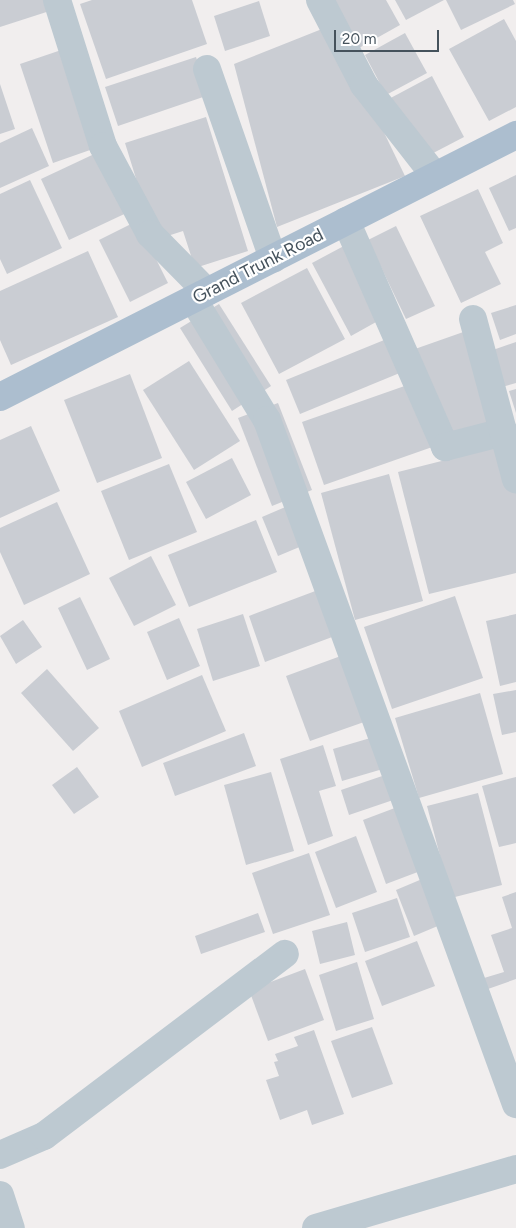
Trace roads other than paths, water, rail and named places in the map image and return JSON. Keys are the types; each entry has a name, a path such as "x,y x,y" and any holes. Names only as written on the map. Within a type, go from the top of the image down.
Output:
{"main road":[{"name":"Grand Trunk Road","path":"0,397 516,135"}],"street":[{"path":"57,0 103,146 150,234 200,296 267,420 516,1104"},
{"path":"320,0 364,84 435,176"},
{"path":"207,69 273,258"},
{"path":"346,221 445,447 504,432"},
{"path":"473,319 516,479"},
{"path":"0,1155 44,1136 284,954"},
{"path":"316,1228 516,1169"},
{"path":"0,1195 11,1228"}]}
